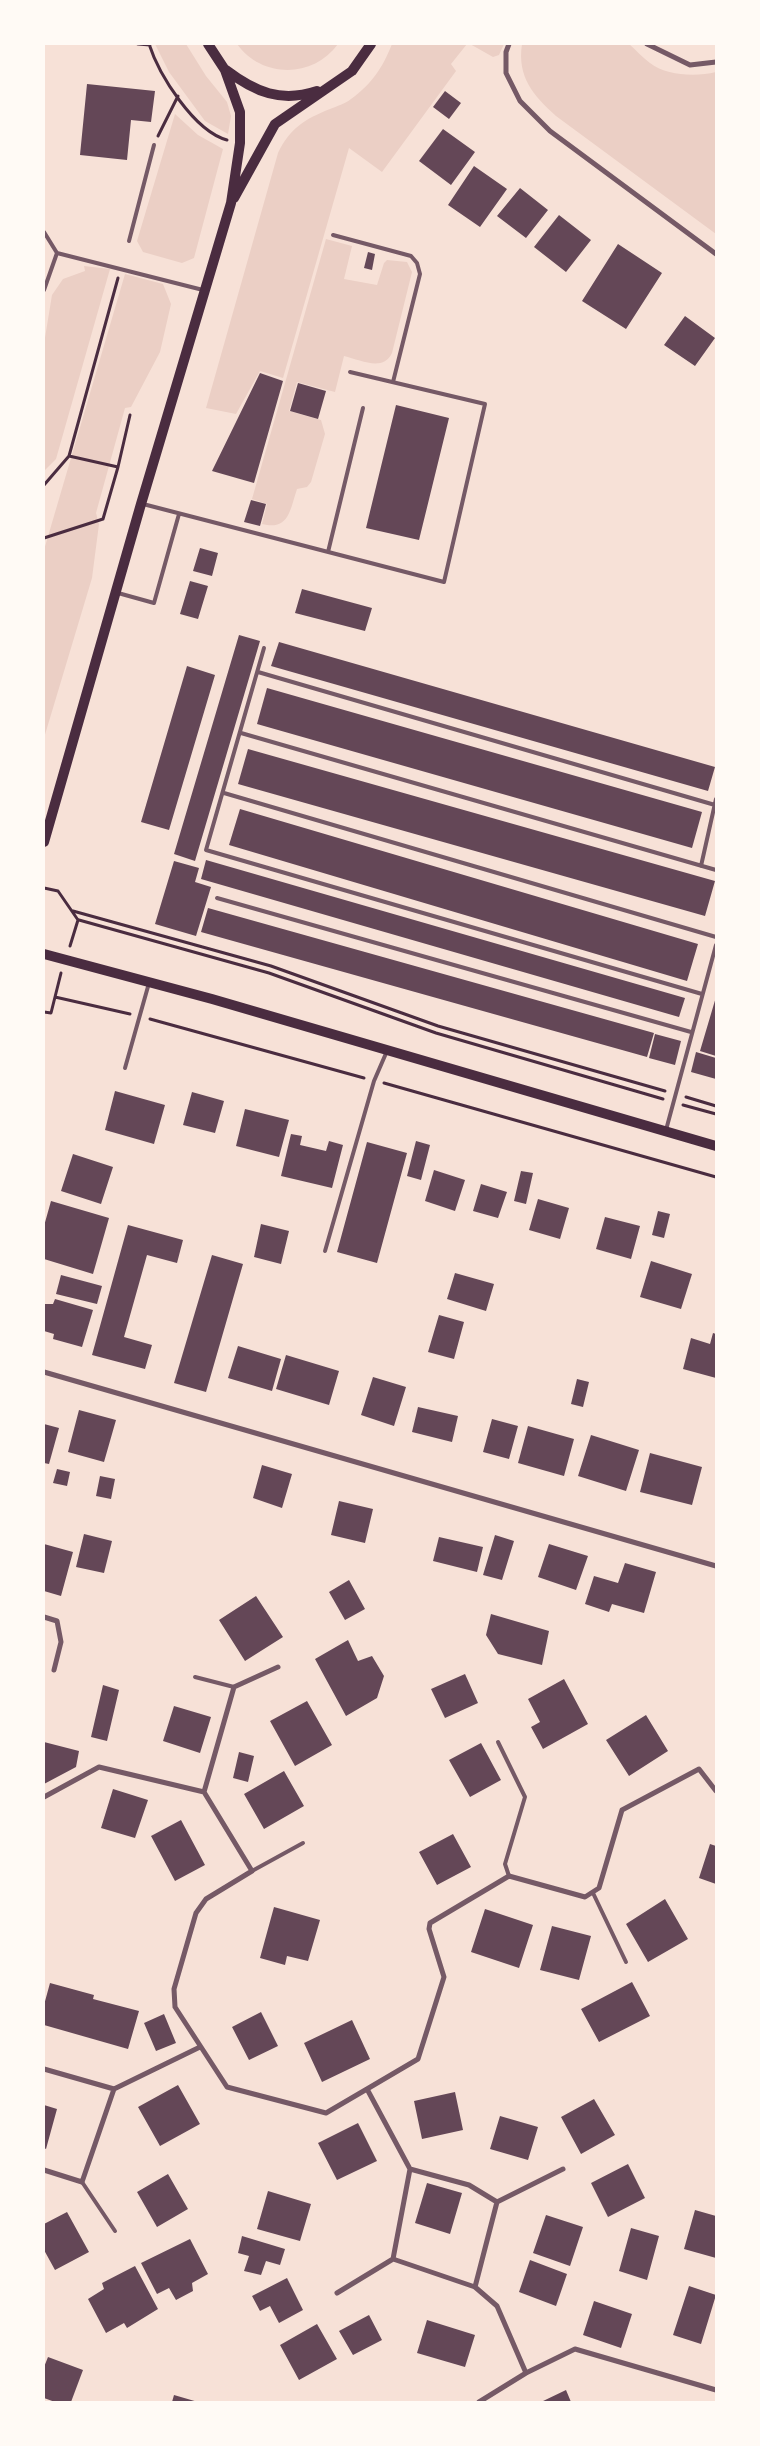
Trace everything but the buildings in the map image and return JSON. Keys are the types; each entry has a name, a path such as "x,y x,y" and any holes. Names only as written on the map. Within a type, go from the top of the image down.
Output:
{"main road":[{"path":"44,842 141,504 231,204 240,143 240,112 226,70 208,44"},
{"path":"231,204 276,124 352,71 371,44"},
{"path":"226,70 248,87 275,95 304,95 331,86"},
{"path":"44,954 212,999 716,1146"}],"street":[{"path":"509,44 506,52 506,73 520,101 550,131 716,254"},
{"path":"647,44 690,65 716,62"},
{"path":"44,1372 716,1566"},
{"path":"44,1617 57,1621 61,1642 54,1670"},
{"path":"204,1792 234,1687 278,1667"},
{"path":"44,1797 99,1767 204,1792 252,1871 206,1899 196,1913 174,1989 175,2008 227,2087 326,2113 418,2059 444,1977 429,1929 430,1923 509,1876 585,1897 599,1888 622,1810 699,1769 716,1792"},
{"path":"44,2069 114,2089 200,2047"},
{"path":"44,2170 82,2182 114,2089"},
{"path":"337,2293 393,2259 410,2169 367,2090"},
{"path":"410,2169 470,2185 497,2202"},
{"path":"475,2287 497,2202 563,2169"},
{"path":"393,2259 475,2287 498,2306 526,2373"},
{"path":"480,2402 526,2373 575,2349 716,2390"}],"lane":[{"path":"129,241 154,145"},
{"path":"44,232 57,253 205,291"},
{"path":"333,235 411,256 417,263 420,274 393,382"},
{"path":"44,290 57,253"},
{"path":"141,504 444,582 485,404 350,372"},
{"path":"328,552 363,408"},
{"path":"116,592 154,603 179,514"},
{"path":"264,648 224,793 206,850 702,994"},
{"path":"258,672 714,806"},
{"path":"241,733 716,870"},
{"path":"224,793 716,937"},
{"path":"701,866 716,799"},
{"path":"217,898 691,1032"},
{"path":"665,1132 716,945"},
{"path":"125,1068 149,983"},
{"path":"325,1251 374,1080 387,1051"},
{"path":"195,1677 234,1687"},
{"path":"498,1742 525,1797 505,1864 509,1876"},
{"path":"252,1871 303,1843"},
{"path":"593,1893 626,1962"},
{"path":"82,2182 115,2231"}],"path":[{"path":"138,44 150,45 163,76 202,128 224,140 240,143"},
{"path":"154,145 178,96"},
{"path":"44,485 69,456 121,268"},
{"path":"44,538 103,519 130,415"},
{"path":"69,456 118,467"},
{"path":"44,888 58,892 78,920 270,973 436,1033 716,1114"},
{"path":"73,911 271,966 438,1026 716,1106"},
{"path":"44,1012 51,1013 78,920"},
{"path":"55,997 139,1016 374,1080 716,1178"}],"shaded area":[{"path":"155,44 186,44 206,76 227,102 231,116 228,134 205,121 169,72"},
{"path":"237,44 338,44 315,64 287,70 259,63 247,55"},
{"path":"392,44 467,44 451,64 456,71 382,172 349,148 283,378 260,371 236,414 206,408 278,153 288,137 299,125 346,102 365,87 381,68"},
{"path":"470,44 504,44 499,55 493,57"},
{"path":"522,44 629,44 650,63 665,71 691,75 716,72 716,234 556,116 540,101 524,76 521,56"},
{"path":"175,114 198,135 223,149 194,258 182,263 143,252 137,241"},
{"path":"326,239 352,246 344,279 377,285 384,263 387,260 407,262 412,272 392,353 388,359 383,362 371,363 344,356 335,392 297,382 289,411 321,420 325,434 311,482 307,487 297,489 287,517 278,524 262,524 267,504 252,499"},
{"path":"84,266 110,269 56,459 44,471 44,344 52,295 63,279 85,271"},
{"path":"125,274 163,284 171,304 160,352 131,407 125,408 96,513 99,524 92,578 44,738 44,550"}]}
